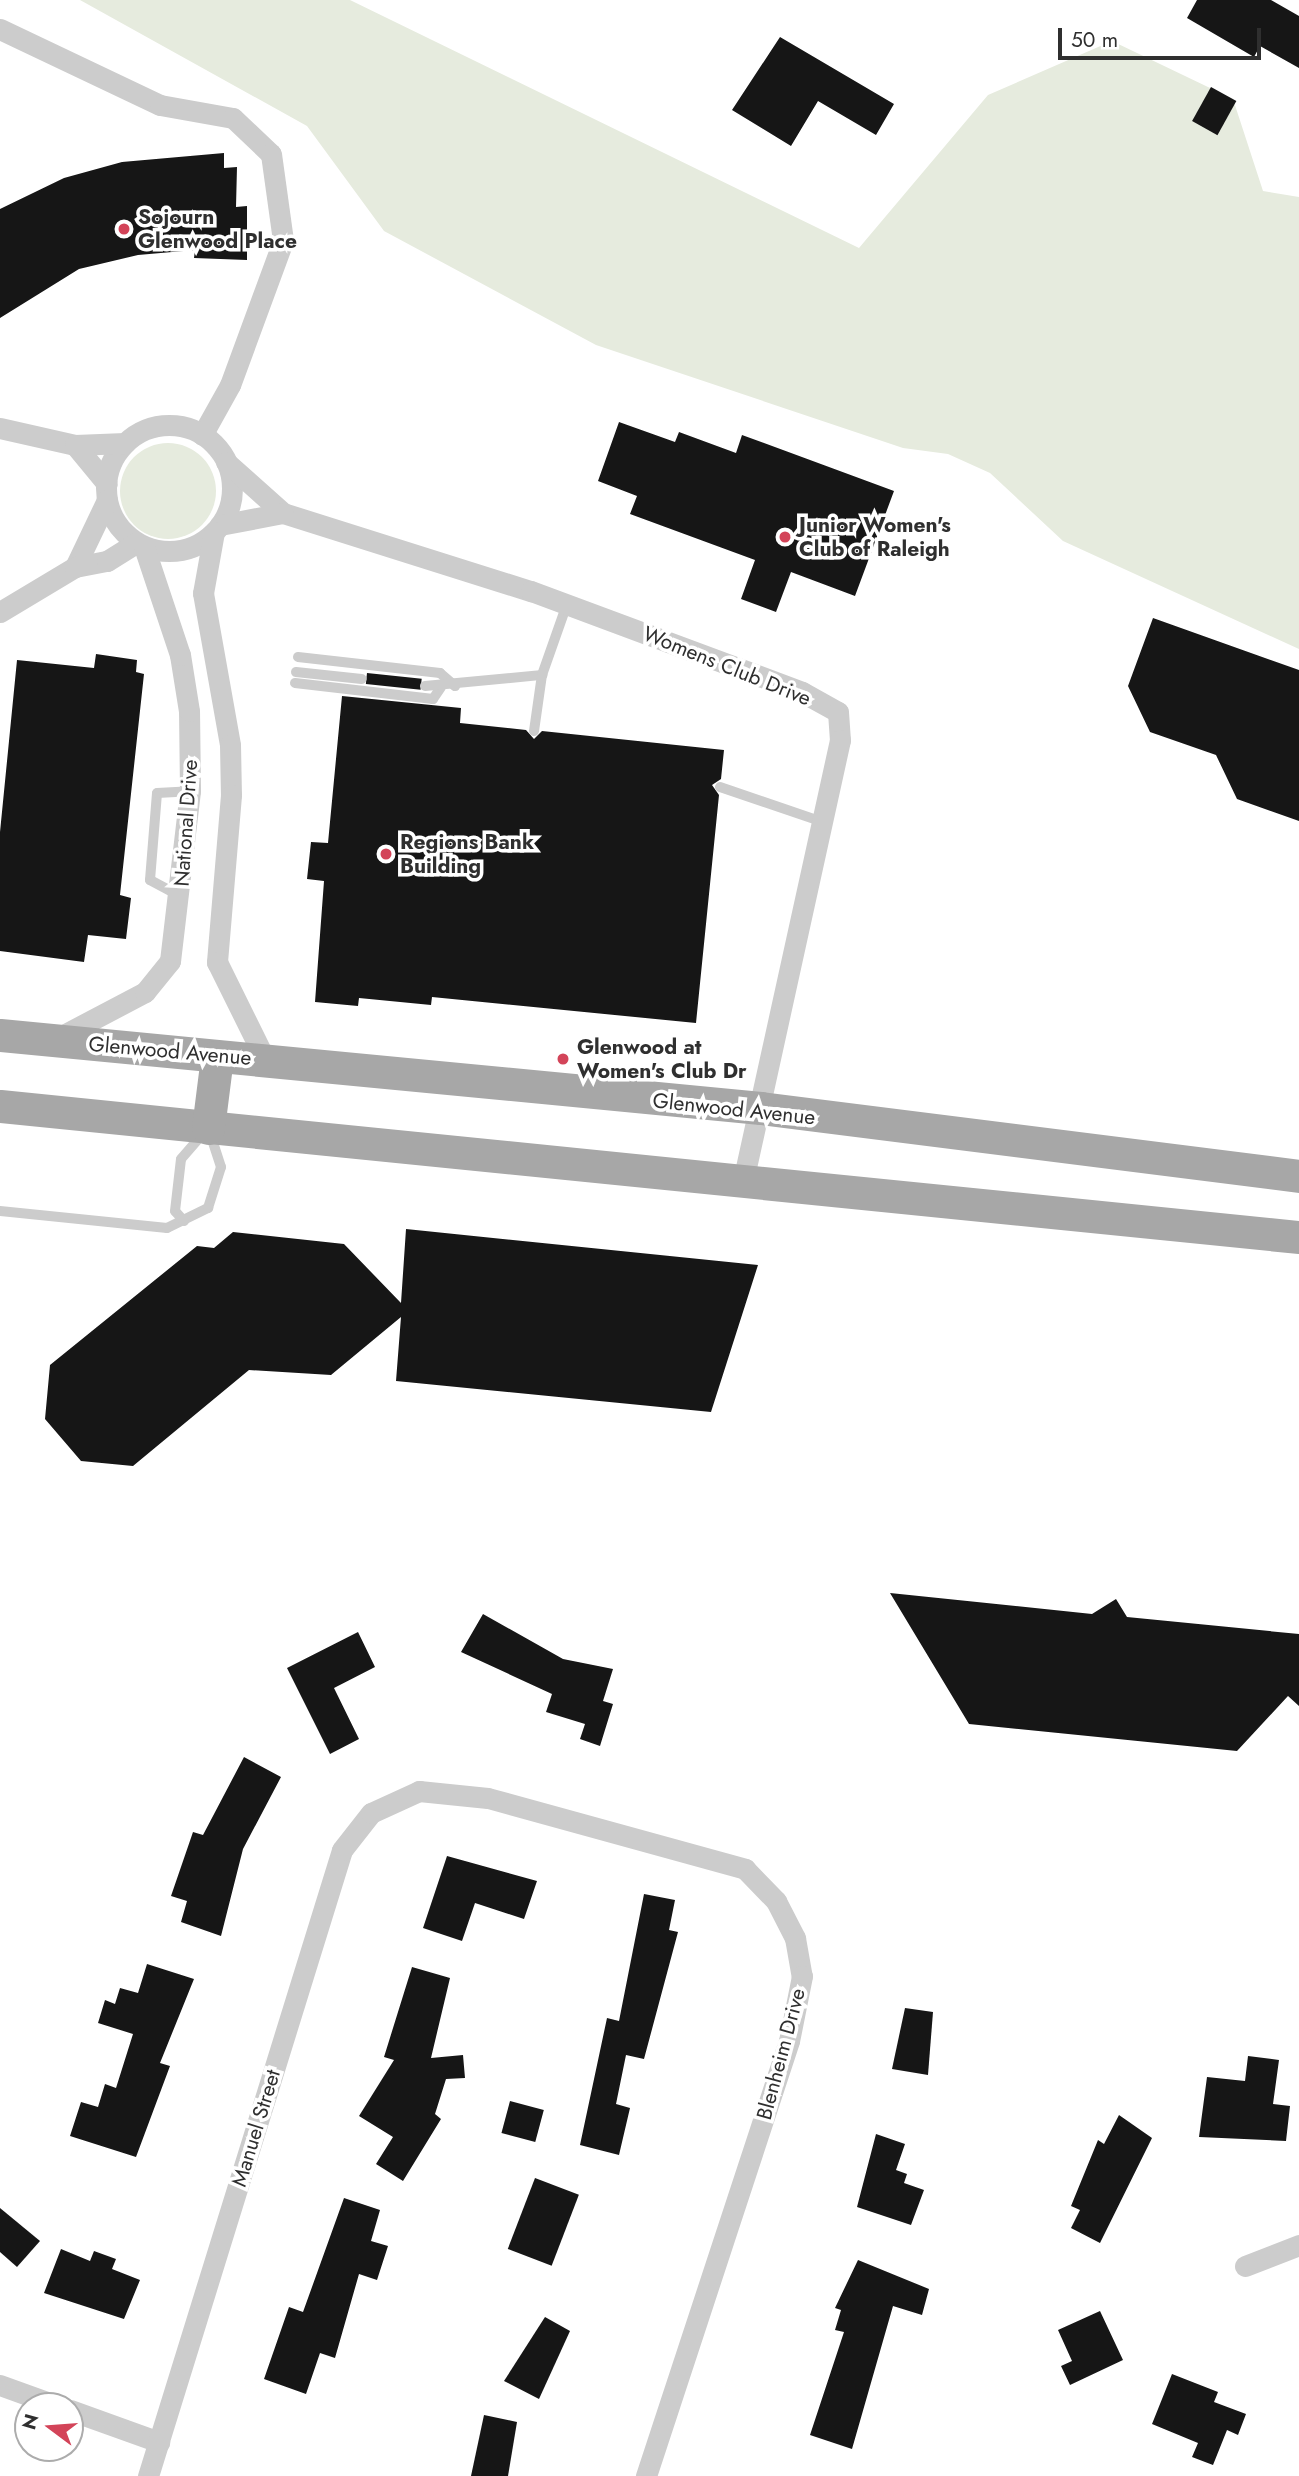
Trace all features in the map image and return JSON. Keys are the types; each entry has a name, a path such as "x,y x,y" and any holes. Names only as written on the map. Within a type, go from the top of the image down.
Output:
{"main road":[{"name":"Glenwood Avenue","path":"0,1035 761,1108 1299,1176"},
{"path":"208,1128 217,1057"},
{"path":"0,1106 208,1128 744,1177 1299,1237"}],"street":[{"path":"0,29 160,105 233,118 271,154 283,240 230,385 202,435"},
{"path":"0,428 75,446 125,443 162,426 202,435 226,462 231,494 217,528 181,550 140,545 107,561 75,566 0,612"},
{"path":"75,566 125,443"},
{"path":"75,446 107,492 113,517 140,545"},
{"name":"Womens Club Drive","path":"226,462 283,513 567,604 802,692 838,712 840,740 744,1177"},
{"name":"Womens Club Drive","path":"217,528 283,513"},
{"name":"National Drive","path":"217,528 203,593 230,746 231,795 218,962 265,1059"},
{"name":"National Drive","path":"53,1040 145,992 170,961 181,896 190,791 189,711 180,655 140,545"},
{"name":"Blenheim Drive","path":"394,1802 419,1791 488,1798 745,1869 776,1901 795,1938 802,1976 789,2041 646,2476"},
{"name":"Manuel Street","path":"148,2476 342,1850 371,1813 394,1802"},
{"path":"1245,2266 1299,2245"},
{"path":"0,2385 19,2392"},
{"path":"84,2415 159,2442"}],"lane":[{"path":"534,731 542,675 567,604"},
{"path":"298,657 440,673 455,686"},
{"path":"425,686 455,686 542,675"},
{"path":"362,679 296,678 433,699 442,687"},
{"path":"720,788 823,822"},
{"path":"181,896 150,880 158,793 190,791"},
{"path":"184,1221 175,1211 181,1158 208,1128"},
{"path":"0,1211 146,1227 184,1221 208,1208 219,1180 208,1128"}],"shaded area":[{"path":"80,0 350,0 859,248 988,95 1112,41 1233,99 1263,191 1299,197 1299,649 1063,541 990,473 948,454 903,448 596,345 384,231 307,126"},
{"path":"168,443 186,446 202,457 213,473 216,491 213,509 202,525 186,536 168,539 150,536 134,525 123,509 120,491 123,473 134,457 150,446"}],"building":[{"path":"1197,0 1271,0 1299,16 1299,68 1260,46 1254,57 1187,18"},
{"path":"780,37 894,104 876,135 818,101 791,146 732,110"},
{"path":"1211,87 1236,101 1217,135 1192,121"},
{"name":"Sojourn Glenwood Place","path":"224,153 224,168 237,167 236,207 247,206 247,260 194,258 195,250 138,255 79,269 0,318 0,209 64,178 122,162"},
{"name":"Junior Women's Club of Raleigh","path":"619,422 675,442 679,432 736,453 742,435 894,491 855,596 791,572 776,612 741,599 755,560 630,514 637,496 598,481"},
{"path":"1153,618 1299,670 1299,821 1237,799 1216,755 1150,732 1128,686"},
{"path":"96,654 137,660 136,672 144,674 120,895 131,898 126,939 88,935 84,962 0,951 0,832 17,660 94,668"},
{"path":"367,673 422,679 421,690 366,684"},
{"path":"342,696 461,708 460,723 526,730 534,739 542,731 724,750 721,779 712,785 719,795 696,1023 432,997 431,1005 359,998 358,1006 315,1002 324,881 307,879 311,842 328,843"},
{"path":"406,1229 758,1265 711,1412 396,1381 401,1317 331,1375 249,1370 133,1466 81,1461 45,1419 50,1365 197,1246 214,1248 233,1232 344,1244 401,1303"},
{"path":"890,1593 1092,1614 1116,1599 1127,1617 1299,1634 1299,1706 1288,1696 1237,1751 969,1724"},
{"path":"483,1614 563,1659 613,1669 603,1701 613,1704 600,1746 580,1739 585,1724 546,1712 552,1694 461,1652"},
{"path":"358,1632 375,1667 334,1688 359,1739 330,1754 287,1668"},
{"path":"244,1757 281,1777 243,1849 221,1936 181,1922 187,1901 171,1896 193,1832 203,1835"},
{"path":"447,1856 537,1881 524,1919 475,1903 462,1941 423,1928"},
{"path":"644,1894 675,1900 669,1930 678,1932 644,2059 626,2055 616,2104 630,2108 619,2155 580,2145 607,2018 619,2021"},
{"path":"147,1964 194,1979 160,2063 170,2066 136,2157 70,2136 81,2102 98,2107 105,2084 116,2088 133,2034 98,2023 105,2000 115,2004 120,1988 138,1993"},
{"path":"412,1967 450,1978 431,2058 463,2055 465,2078 446,2079 435,2114 441,2119 403,2181 376,2164 393,2137 359,2116 394,2060 384,2057"},
{"path":"905,2008 933,2012 928,2075 892,2069"},
{"path":"1248,2056 1279,2060 1273,2104 1290,2106 1286,2141 1199,2137 1207,2077 1245,2081"},
{"path":"510,2101 544,2110 535,2142 501,2133"},
{"path":"1119,2115 1152,2138 1100,2243 1071,2228 1080,2210 1071,2206 1098,2140 1104,2144"},
{"path":"876,2134 905,2144 896,2170 907,2174 904,2183 924,2190 911,2225 857,2207"},
{"path":"535,2178 579,2195 552,2266 508,2249"},
{"path":"344,2198 380,2210 371,2241 388,2246 377,2280 359,2274 335,2358 320,2353 306,2394 264,2379 289,2307 303,2312"},
{"path":"0,2208 40,2241 17,2267 0,2252"},
{"path":"61,2249 90,2261 94,2251 116,2259 112,2269 140,2280 124,2319 44,2293"},
{"path":"858,2260 929,2289 922,2315 893,2306 852,2449 810,2435 844,2332 835,2330 841,2310 835,2308"},
{"path":"1100,2311 1123,2360 1070,2385 1061,2366 1072,2361 1058,2330"},
{"path":"545,2317 570,2331 539,2399 504,2381"},
{"path":"1172,2374 1218,2392 1214,2402 1246,2414 1238,2435 1227,2430 1213,2465 1192,2457 1198,2443 1152,2424"},
{"path":"484,2415 517,2422 508,2476 471,2476"}],"place":[{"name":"Sojourn Glenwood Place","path":"124,229"},
{"name":"Junior Women's Club of Raleigh","path":"785,537"},
{"name":"Regions Bank Building","path":"386,854"},
{"name":"Glenwood at Women's Club Dr","path":"563,1059"}]}
